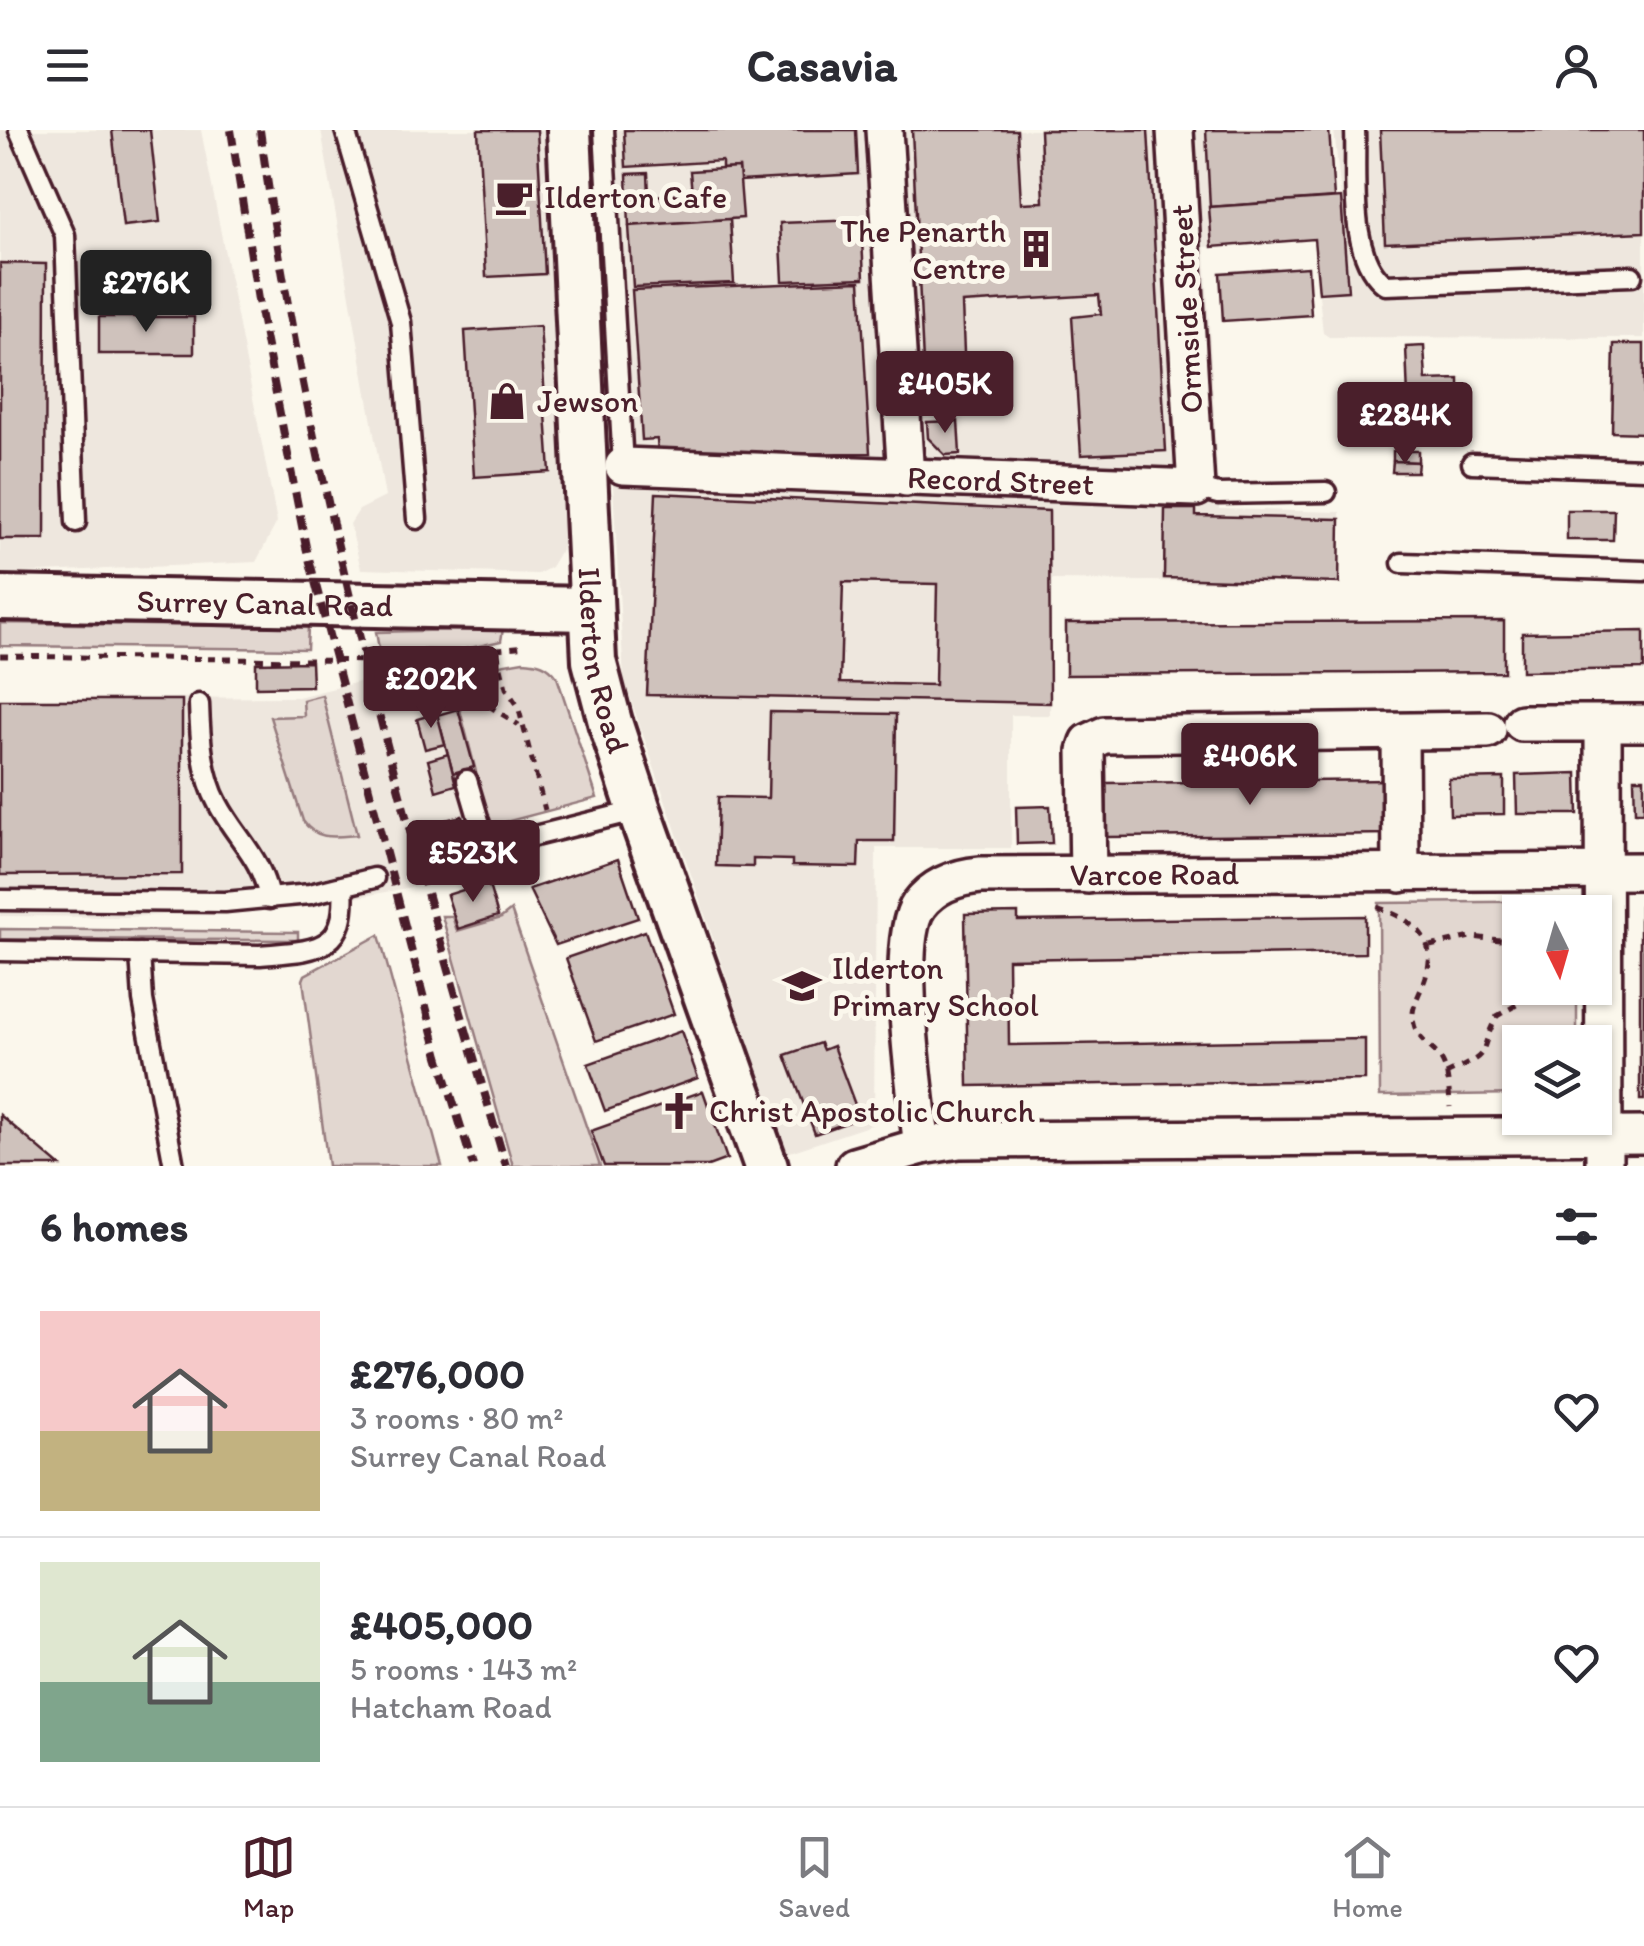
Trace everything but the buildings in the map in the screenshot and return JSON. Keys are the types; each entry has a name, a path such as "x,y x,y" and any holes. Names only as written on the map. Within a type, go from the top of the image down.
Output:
{"street":[{"name":"Ilderton Road","path":"568,130 591,609 598,682 639,810 766,1166"},
{"path":"884,130 906,478"},
{"name":"Ormside Street","path":"1175,130 1196,488"},
{"name":"Record Street","path":"623,466 1196,488"},
{"name":"Surrey Canal Road","path":"0,598 591,609"},
{"path":"1603,723 1604,1150"},
{"path":"1088,874 1086,751 1089,742 1104,735 1400,732 1644,723"},
{"path":"1388,874 1400,732"},
{"name":"Varcoe Road","path":"922,1146 910,1052 910,923 918,906 932,892 966,876 1644,871"},
{"path":"854,1166 958,1140 1452,1136 1604,1150 1644,1135"}],"lane":[{"path":"19,130 65,235 76,522"},
{"path":"345,130 401,322 417,519"},
{"path":"604,130 623,466"},
{"path":"1355,130 1360,241 1366,264 1386,285 1632,276"},
{"path":"1472,462 1644,469"},
{"path":"1196,488 1218,494 1326,492"},
{"path":"1402,563 1644,571"},
{"path":"199,704 200,741 215,800 264,872 268,899"},
{"path":"467,780 486,848"},
{"path":"430,862 639,810"},
{"path":"0,900 225,902 268,899 374,878"},
{"path":"0,951 260,955 315,947 328,942 343,924 342,886"},
{"path":"140,954 143,1000 174,1166"}],"path":[{"path":"0,656 390,660 497,652 532,645"},
{"path":"497,652 506,688 518,706 543,796 547,832"},
{"path":"452,655 456,674 467,689 521,726"},
{"path":"390,660 398,698 405,702 434,701 460,695 467,689"},
{"path":"1388,874 1376,906 1399,915 1418,929 1429,946 1427,974 1412,1018 1418,1034 1440,1056 1446,1074 1452,1136"},
{"path":"1429,946 1470,937 1502,940"},
{"path":"1446,1074 1478,1059 1497,1016 1516,1005"}],"shaded area":[{"path":"0,130 201,130 277,522 256,562 0,574"},
{"path":"321,130 549,130 571,533 551,567 538,574 361,569 350,524 359,510 385,497"},
{"path":"593,130 1329,130 1335,198 1341,197 1334,130 1644,130 1644,338 1329,337 1323,333 1319,295 1350,292 1347,263 1348,291 1319,293 1313,239 1205,247 1219,509 1340,512 1339,583 1052,580 1050,715 1011,715 1011,848 876,848 874,1124 787,1153 624,680"},
{"path":"0,623 308,627 307,649 0,646"},
{"path":"503,629 501,641 461,650 379,649 376,632"},
{"path":"523,661 542,664 557,677 597,798 490,826 457,698 402,704 398,674 470,665 477,669"},
{"path":"383,676 402,704 457,698 496,827 503,870 305,907 127,917 0,916 0,699 298,697"},
{"path":"322,695 357,835 320,835 303,821 270,717 304,716 303,700"},
{"path":"1502,902 1502,1005 1577,1005 1577,1025 1502,1025 1502,1094 1380,1096 1379,903"},
{"path":"511,910 600,1166 513,1166 442,916 452,916 457,931 501,918"},
{"path":"0,929 298,932 298,940 0,939"},
{"path":"379,935 442,1166 328,1166 303,980 305,975"}],"railway":[{"path":"231,130 259,306 306,547 439,1056 473,1166"},
{"path":"260,130 280,262 333,523 397,782 506,1166"}],"place":[{"name":"Ilderton Cafe","path":"514,197"},
{"name":"The Penarth Centre","path":"1036,249"},
{"name":"Jewson","path":"507,401"},
{"name":"Ilderton Primary School","path":"802,986"},
{"name":"Christ Apostolic Church","path":"679,1111"}]}
